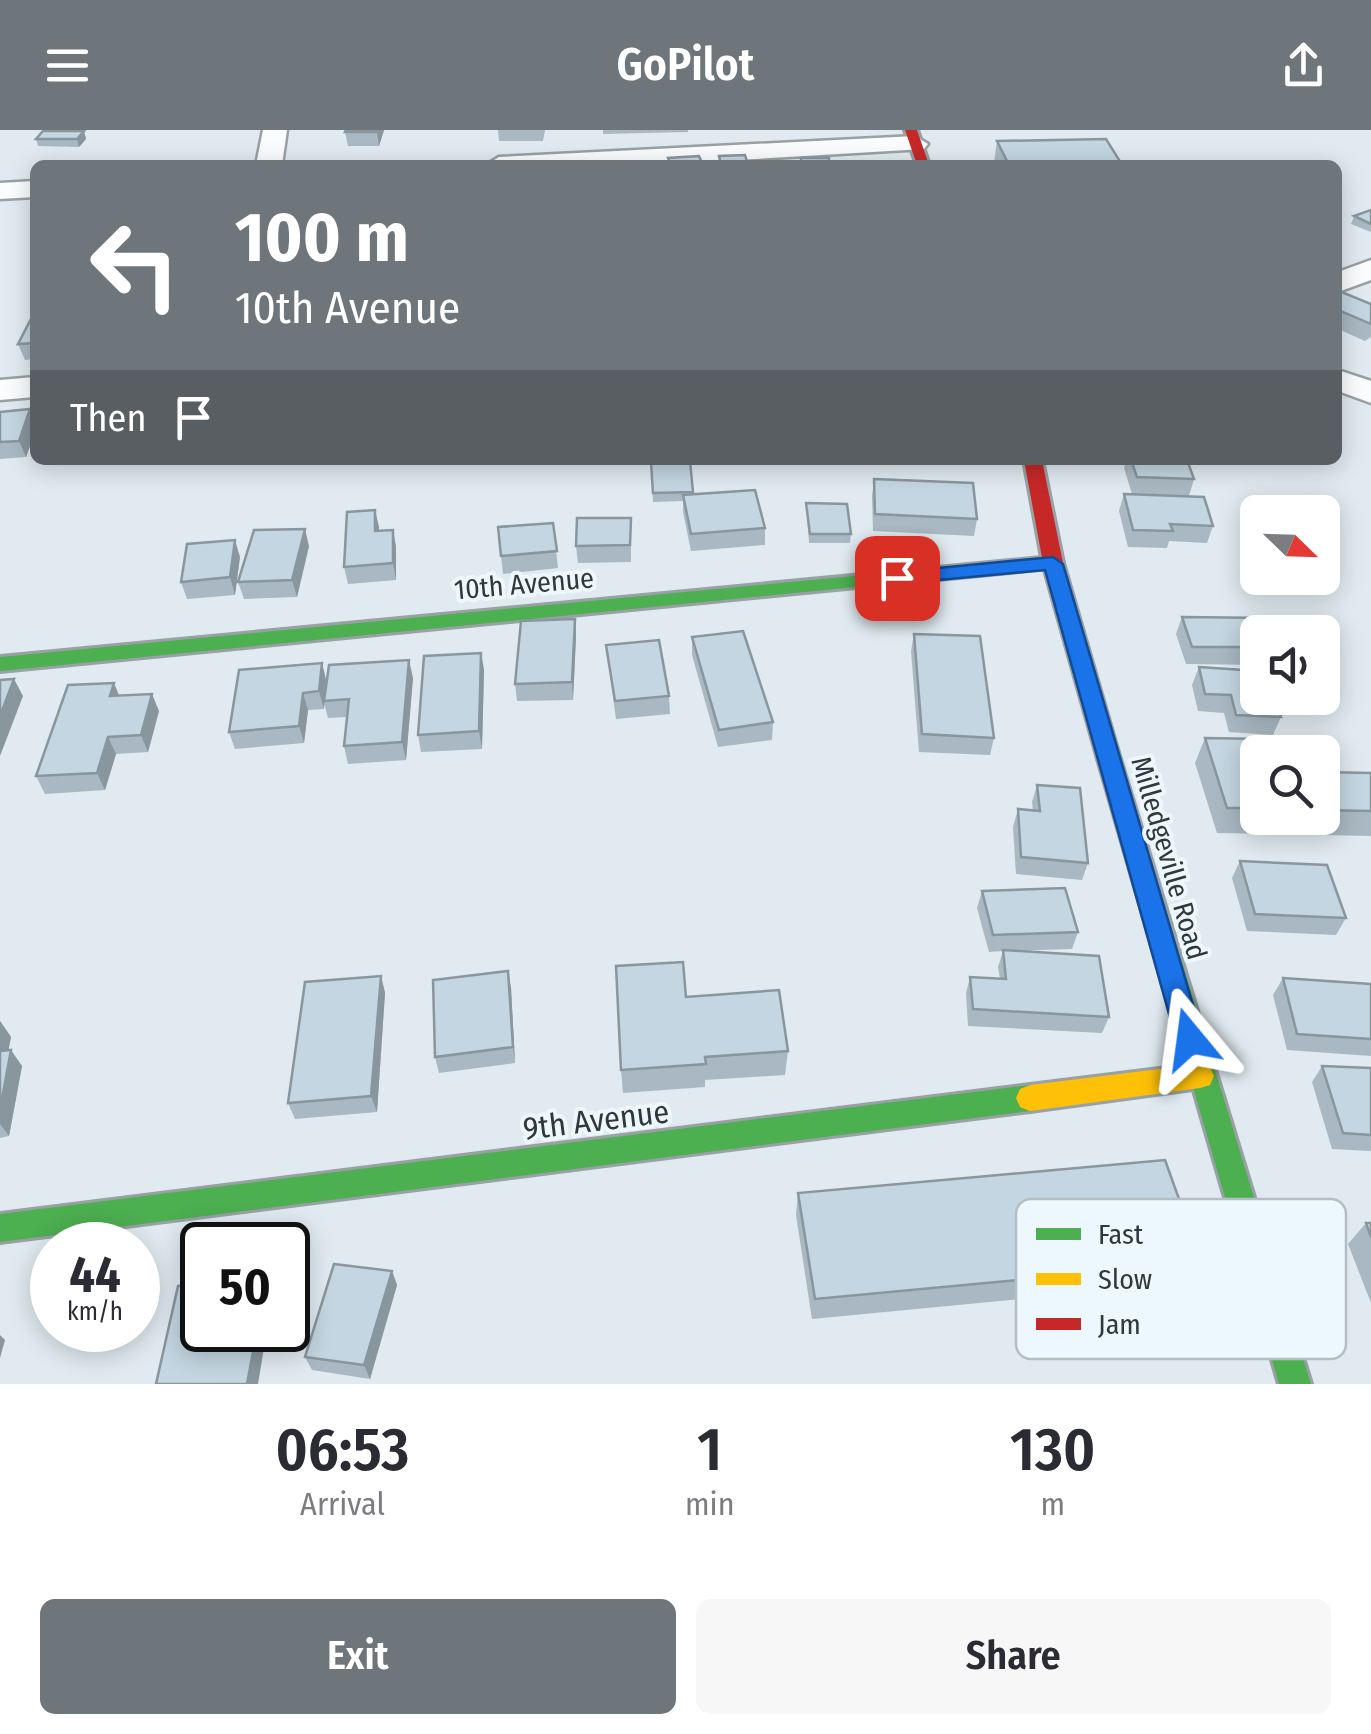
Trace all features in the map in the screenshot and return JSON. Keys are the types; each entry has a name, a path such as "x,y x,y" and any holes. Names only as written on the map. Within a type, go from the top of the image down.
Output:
{"street":[{"path":"270,160 275,130"},
{"path":"608,160 916,146"},
{"path":"0,191 30,189"},
{"path":"1342,281 1371,269"},
{"path":"1342,382 1371,393"},
{"path":"0,390 30,388"},
{"name":"Milledgeville Road","path":"1034,465 1053,564 1238,1199"},
{"name":"10th Avenue","path":"0,664 1053,564"},
{"name":"9th Avenue","path":"0,1228 1200,1076"},
{"name":"Milledgeville Road","path":"1287,1359 1295,1384"}],"building":[{"path":"377,130 377,132 345,132"},
{"path":"43,131 84,131 77,139 36,139"},
{"path":"1106,139 1119,160 1006,160 997,141"},
{"path":"745,155 746,160 720,160 719,156"},
{"path":"699,156 701,160 669,160"},
{"path":"1371,210 1371,224 1354,216"},
{"path":"1342,292 1371,304 1371,324 1342,312"},
{"path":"30,321 30,343 18,344"},
{"path":"30,409 19,441 0,442 0,412"},
{"path":"651,465 690,465 693,492 653,493"},
{"path":"1133,465 1189,465 1194,479 1137,477"},
{"path":"874,479 973,483 977,519 875,514"},
{"path":"755,490 765,528 691,534 683,495"},
{"path":"1124,494 1204,497 1213,526 1170,524 1173,531 1133,530"},
{"path":"806,503 847,504 851,534 810,534"},
{"path":"375,510 375,531 393,530 393,563 344,567 347,512"},
{"path":"577,518 631,518 630,545 576,546"},
{"path":"553,523 557,551 501,556 498,527"},
{"path":"305,529 292,580 238,582 254,530"},
{"path":"235,540 230,577 181,582 187,544"},
{"path":"1182,617 1240,618 1240,647 1192,647"},
{"path":"575,619 572,682 515,684 521,621"},
{"path":"743,631 773,722 719,730 692,637"},
{"path":"914,634 980,636 994,738 922,734"},
{"path":"659,640 669,696 615,701 606,645"},
{"path":"481,653 479,731 418,735 424,656"},
{"path":"409,660 402,742 344,746 349,699 324,701 329,665"},
{"path":"322,663 319,691 303,693 299,726 229,732 239,670"},
{"path":"1199,667 1240,670 1240,715 1281,717 1236,715 1231,695 1205,694"},
{"path":"14,679 0,716 0,680"},
{"path":"114,683 110,696 152,694 141,735 108,737 97,773 36,776 68,685"},
{"path":"1205,738 1240,739 1240,808 1227,808"},
{"path":"1340,772 1371,773 1371,811 1340,810"},
{"path":"1037,785 1080,788 1088,863 1021,857 1018,809 1040,811"},
{"path":"1240,861 1327,865 1346,918 1255,914"},
{"path":"1065,888 1078,932 993,935 982,891"},
{"path":"1003,950 1099,956 1109,1017 973,1009 970,977 1006,979"},
{"path":"683,962 686,997 779,990 788,1051 705,1057 706,1064 621,1070 616,966"},
{"path":"508,971 513,1047 435,1057 433,980"},
{"path":"381,976 371,1096 288,1103 305,982"},
{"path":"1283,978 1371,984 1371,1039 1297,1034"},
{"path":"11,1050 0,1109 0,1051"},
{"path":"1322,1066 1371,1068 1371,1135 1343,1133"},
{"path":"1165,1160 1179,1199 1016,1199 1016,1280 815,1299 798,1193"},
{"path":"334,1264 392,1271 364,1365 305,1357 310,1352"},
{"path":"178,1286 180,1352 253,1352 247,1384 156,1384"}],"traffic: fast":[{"path":"0,664 1053,563"},
{"path":"1109,759 1240,1199"},
{"path":"0,1228 1030,1098"},
{"path":"1288,1359 1295,1384"}],"traffic: slow":[{"path":"1030,1098 1200,1076"}],"traffic: jam":[{"path":"911,130 921,160"},
{"path":"1034,465 1053,563 1109,759"}],"route":[{"path":"897,578 1053,564 1190,1039"}]}
